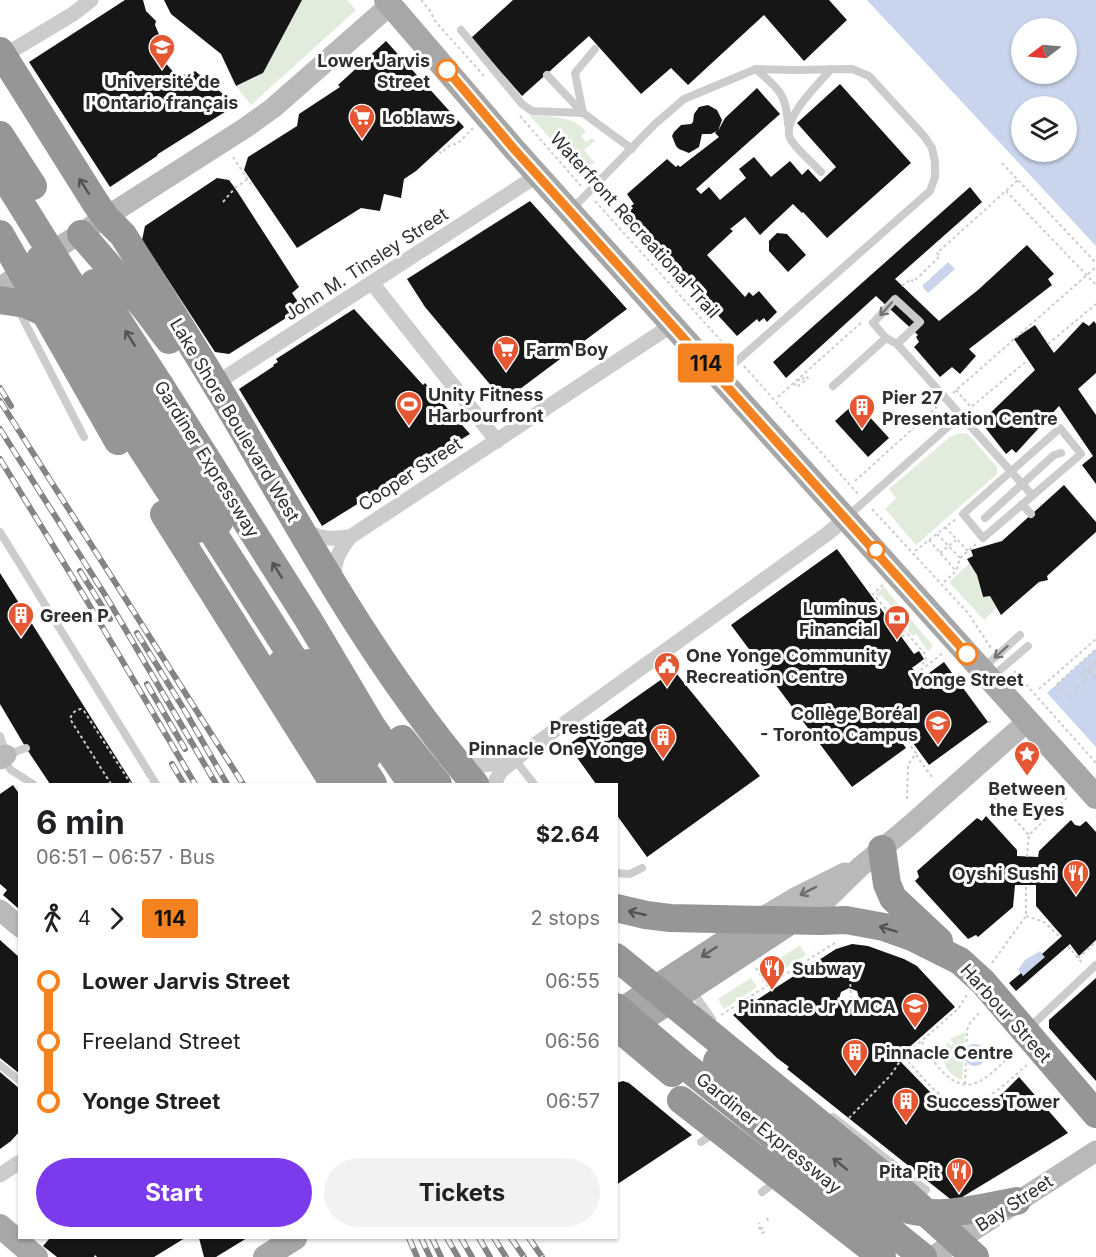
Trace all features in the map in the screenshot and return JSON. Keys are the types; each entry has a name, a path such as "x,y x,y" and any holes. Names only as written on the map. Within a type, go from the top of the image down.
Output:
{"highway":[{"name":"Lake Shore Boulevard West","path":"1,54 106,218 123,235 215,384 335,587 411,702 454,773 473,783"},
{"path":"1,89 31,125 63,152"},
{"name":"Gardiner Expressway","path":"0,135 308,619 371,725 411,783"},
{"name":"Gardiner Expressway","path":"0,170 19,197 219,522 386,783"},
{"path":"0,196 371,783"},
{"path":"106,218 113,241 244,460 289,546 346,636 408,726 454,773"},
{"path":"0,234 118,441 333,783"},
{"path":"81,234 145,308 179,354"},
{"path":"40,259 69,327 116,408 355,783"},
{"path":"4,296 50,314 69,327"},
{"path":"308,619 352,669 389,723 437,783"},
{"path":"246,646 299,709 371,783"},
{"path":"882,849 887,884 893,898 960,961"},
{"path":"618,908 669,918 758,920"},
{"name":"Harbour Street","path":"758,920 846,920 884,927 912,937 960,961 990,990 1022,1039 1096,1114"},
{"path":"618,959 901,1190 975,1257"},
{"path":"618,979 885,1201 904,1210 952,1214 1017,1201"},
{"path":"618,1029 904,1257"},
{"name":"Gardiner Expressway","path":"618,1029 681,1100 882,1257"},
{"name":"Gardiner Expressway","path":"618,1029 683,1064 923,1257"}],"main road":[{"path":"4,296 40,259 224,142 273,108 388,2 570,211 847,518 994,667 1029,721 1096,797"},
{"path":"618,1029 690,988 821,905 860,867 1029,721"},
{"path":"618,1029 758,920 795,898 860,867"},
{"path":"0,910 18,925"},
{"name":"Bay Street","path":"933,1257 1096,1150"},
{"path":"0,1226 36,1257"},
{"path":"264,1257 293,1239"}],"street":[{"path":"1,54 73,14 91,0"},
{"name":"John M. Tinsley Street","path":"215,384 538,175"},
{"path":"372,283 497,441"},
{"name":"Cooper Street","path":"335,587 334,565 337,554 350,537 672,325"},
{"path":"495,783 501,771 518,757 847,518"},
{"name":"Cooper Street","path":"298,525 313,536 332,539 350,537"},
{"path":"454,773 474,766 484,766 518,757"},
{"path":"0,1175 18,1163"}],"lane":[{"path":"461,30 522,104 532,111 584,113"},
{"path":"584,113 575,73 595,49"},
{"path":"756,69 783,94 788,110 790,139 821,172"},
{"path":"570,211 655,124 684,99 756,69 852,69 869,76 924,136 932,148 935,162 935,177 930,191 719,377"},
{"path":"789,125 795,112 831,69"},
{"path":"547,75 584,113 632,149"},
{"path":"4,296 84,437"},
{"path":"897,344 920,322 895,299 873,323 886,338 897,344 1032,495"},
{"path":"833,386 886,338"},
{"path":"847,518 961,415"},
{"path":"1060,429 1081,454 1032,495 983,538 963,514 1060,429"},
{"path":"986,518 1054,455 1061,453"},
{"path":"1022,504 1031,514"},
{"path":"0,532 155,783"},
{"path":"994,667 1020,635"},
{"path":"994,667 1028,646"},
{"path":"7,751 11,770 31,783"},
{"path":"518,757 533,783"},
{"path":"618,873 630,874 642,868"},
{"path":"1022,1039 1096,964"},
{"path":"690,988 708,1016 718,1019"},
{"path":"0,1065 18,1079"},
{"path":"822,1108 924,1185"},
{"path":"701,1142 724,1127"},
{"path":"762,1192 784,1175"}],"path":[{"path":"421,0 430,10 435,21 490,83"},
{"name":"Waterfront Recreational Trail","path":"513,108 857,492"},
{"path":"439,151 441,153 450,145 457,144 473,128"},
{"path":"233,157 252,186 254,184"},
{"path":"1002,164 1096,263"},
{"path":"223,202 235,188 249,178"},
{"path":"902,286 911,279 913,282 940,256 937,253 1018,180"},
{"path":"1006,191 1096,285"},
{"path":"855,481 1096,267"},
{"path":"1048,344 1096,304"},
{"path":"778,397 868,316 873,323"},
{"path":"956,390 970,407 1028,360"},
{"path":"794,383 797,387 808,378 806,376 801,381 798,379"},
{"path":"874,511 968,613 991,648 994,667 1096,763"},
{"path":"915,550 963,514"},
{"path":"945,527 968,551"},
{"path":"937,534 960,558"},
{"path":"944,582 956,571 960,558 983,538"},
{"path":"929,540 956,571"},
{"path":"940,553 957,540"},
{"path":"883,585 873,594 926,654 926,660 923,663 926,667"},
{"path":"902,637 907,633"},
{"path":"1040,689 1096,639"},
{"path":"1096,649 1057,684 1069,697 1087,680 1082,674 1086,669 1096,678"},
{"path":"916,674 943,652"},
{"path":"1096,661 1088,668 1096,678"},
{"path":"110,783 70,719 71,714 77,710 84,711 130,783"},
{"path":"988,722 993,721"},
{"path":"912,741 909,744 932,777"},
{"path":"907,799 908,765 916,753"},
{"path":"986,788 1029,835"},
{"path":"1027,857 1029,835 1069,796"},
{"path":"996,959 1026,916 1026,885"},
{"path":"1026,916 1044,922 1060,938"},
{"path":"718,1019 841,939 842,946"},
{"path":"1078,958 1096,942"},
{"path":"1068,946 1089,970"},
{"path":"755,966 768,986"},
{"path":"850,978 851,999"},
{"path":"847,1119 869,1099 903,1057 958,1009 968,995"},
{"path":"965,1084 967,1030 970,1023 983,1010"},
{"path":"922,1041 937,1065 951,1080 958,1084 972,1084 985,1078 1022,1039"},
{"path":"903,1057 933,1087 949,1099 966,1103 988,1098 1032,1061"},
{"path":"893,1059 898,1064"},
{"path":"928,1090 933,1087"},
{"path":"966,1103 966,1108"},
{"path":"767,1218 769,1222"}],"green space":[{"path":"302,0 347,0 356,10 251,105 236,86 263,73"},
{"path":"529,115 567,119 580,126 586,131 581,136 586,142 592,138 595,141 584,150 595,163 578,169"},
{"path":"960,433 968,434 997,467 997,474 916,545 885,509 896,498 889,489 951,436"},
{"path":"970,563 977,575 982,597 990,596 997,608 984,620 949,582"},
{"path":"884,587 933,646 928,651 916,634 913,636 907,630 910,628 907,624 904,626 897,614 894,616 889,609 891,606 881,595 878,597 876,594"},
{"path":"800,945 806,955 778,973 772,964"},
{"path":"751,978 757,987 724,1009 718,999"},
{"path":"965,1032 962,1080 951,1074 945,1065 944,1054 947,1042 951,1046 954,1044 950,1039"}],"water":[{"path":"867,0 1096,0 1096,246 1018,162 1077,162 1077,96 1011,96 1011,155"},
{"path":"948,262 955,269 928,293 922,286"},
{"path":"1096,649 1096,747 1047,693"},
{"path":"1040,951 1045,957 1023,976 1018,970 1025,960"},
{"path":"975,1044 983,1047 986,1055 983,1063 975,1066 967,1063 964,1055 967,1047"}],"building":[{"path":"125,0 143,0 146,11 156,21 155,25 161,39 169,43 157,53 175,74 190,75 195,71 231,98 236,105 110,187 29,62"},
{"path":"164,0 302,0 263,73 236,86 221,54 171,14"},
{"path":"513,0 829,0 847,20 804,61 764,15 688,85 671,68 641,94 589,36 522,96 471,38"},
{"name":"Loblaws","path":"386,41 464,127 416,171 404,179 401,198 384,194 380,211 361,208 297,248 244,170 248,157 297,126 299,114 340,87 338,85"},
{"path":"840,84 911,163 827,238 793,204 760,235 745,217 730,229 733,231 707,255 745,297 749,292 753,296 759,291 777,312 767,322 764,318 759,322 757,319 737,336 680,274 682,273 628,212 634,204 627,194 667,159 676,167 678,165 680,167 719,137 715,133 717,131 702,134 699,147 689,153 676,146 672,136 674,132 681,125 693,122 694,114 699,107 708,105 717,110 722,120 718,131 725,118 757,88 780,114 696,189 701,194 709,187 720,200 746,178 739,169 754,157 771,177 790,161 802,175 808,169 820,182 836,167 797,123"},
{"path":"217,178 229,180 235,188 299,287 292,293 302,308 229,354 215,352 142,240 145,226"},
{"path":"970,187 982,202 895,279 939,321 978,290 1027,245 1054,274 1048,279 1052,285 969,349 976,356 960,374 952,367 940,377 914,347 919,342 916,337 918,335 876,296 786,378 773,362"},
{"path":"530,201 627,309 504,401 425,307 407,279"},
{"path":"777,233 787,234 806,255 788,272 769,251 769,241"},
{"path":"354,309 470,434 370,495 367,491 356,498 359,503 322,526 239,389 274,366 278,362 276,359"},
{"path":"1094,321 1096,324 1096,373 1078,389 1096,415 1096,484 1082,465 1093,456 1059,406 1016,453 1012,449 1006,454 981,422 1035,370 1014,339 1035,325 1054,353 1083,322 1089,326"},
{"name":"Pier 27 Presentation Centre","path":"856,402 889,438 868,457 835,421"},
{"path":"1064,485 1096,522 1096,532 1047,576 1048,580 1039,582 1001,615 990,596 983,597 977,575 967,559 973,556 971,550 1002,541"},
{"path":"837,549 914,654 919,651 924,659 912,668 921,679 944,662 988,722 929,765 902,728 895,733 906,748 852,787 731,625"},
{"name":"Green P","path":"0,573 132,783 49,783 0,704"},
{"name":"Prestige at Pinnacle One Yonge","path":"676,673 760,776 647,857 618,817 618,783 595,783 568,745 662,679 667,680"},
{"path":"13,785 18,792 18,908 3,895 7,890 0,884 0,794"},
{"path":"986,816 1017,850 1017,856 1038,857 1039,851 1071,820 1075,825 1080,826 1086,821 1096,832 1096,940 1079,956 1070,944 1016,991 1009,983 1021,973 1023,976 1045,957 1042,954 1062,936 1036,906 1036,885 1015,885 1013,907 978,937 976,935 968,939 915,881 919,877 917,871 977,818 982,821"},
{"path":"0,940 18,956 18,1072 0,1058"},
{"name":"Pinnacle Centre","path":"852,944 868,946 904,959 917,966 955,1007 897,1058 936,1098 949,1104 974,1107 1002,1094 1019,1077 1068,1133 954,1202 787,1069 789,1067 733,1015 836,949","holes":["849,988 857,991 859,998 857,1003 850,1008 842,1005 839,999 841,992"]},
{"path":"1096,978 1096,1081 1049,1028 1049,1020"},
{"path":"0,1072 18,1087 18,1133 0,1149"},
{"path":"618,1082 629,1083 692,1135 618,1184"},
{"path":"49,1239 183,1239 154,1257 97,1257 95,1255 94,1257 57,1257 43,1246"},
{"path":"199,1239 245,1239 216,1257 204,1257"}],"railway":[{"path":"0,388 11,406"},
{"path":"0,401 242,783"},
{"path":"0,429 107,598 215,783"},
{"path":"0,459 194,783"},
{"path":"80,571 110,619"},
{"path":"137,633 226,783"},
{"path":"147,684 185,749"},
{"path":"172,764 183,783"},
{"path":"409,1239 417,1257"},
{"path":"421,1239 430,1257"},
{"path":"432,1239 441,1257"},
{"path":"448,1239 458,1257"},
{"path":"462,1239 472,1257"},
{"path":"480,1239 490,1257"},
{"path":"495,1239 506,1257"},
{"path":"512,1239 524,1257"},
{"path":"530,1239 542,1257"}],"bus line":[{"name":"114","path":"447,70 514,149 967,654"}],"place":[{"name":"Université de l'Ontario français","path":"162,70"},
{"name":"Lower Jarvis Street","path":"447,70"},
{"name":"Loblaws","path":"362,140"},
{"name":"Farm Boy","path":"506,372"},
{"name":"Unity Fitness Harbourfront","path":"409,427"},
{"name":"Pier 27 Presentation Centre","path":"862,430"},
{"name":"Green P","path":"21,638"},
{"name":"Luminus Financial","path":"897,641"},
{"name":"Yonge Street","path":"967,654"},
{"name":"One Yonge Community Recreation Centre","path":"667,688"},
{"name":"Collège Boréal - Toronto Campus","path":"938,746"},
{"name":"Prestige at Pinnacle One Yonge","path":"663,760"},
{"name":"Between the Eyes","path":"1027,777"},
{"name":"Oyshi Sushi","path":"1076,896"},
{"name":"Subway","path":"772,991"},
{"name":"Pinnacle Jr YMCA","path":"915,1029"},
{"name":"Pinnacle Centre","path":"855,1075"},
{"name":"Success Tower","path":"906,1124"},
{"name":"Pita Pit","path":"959,1194"}]}
